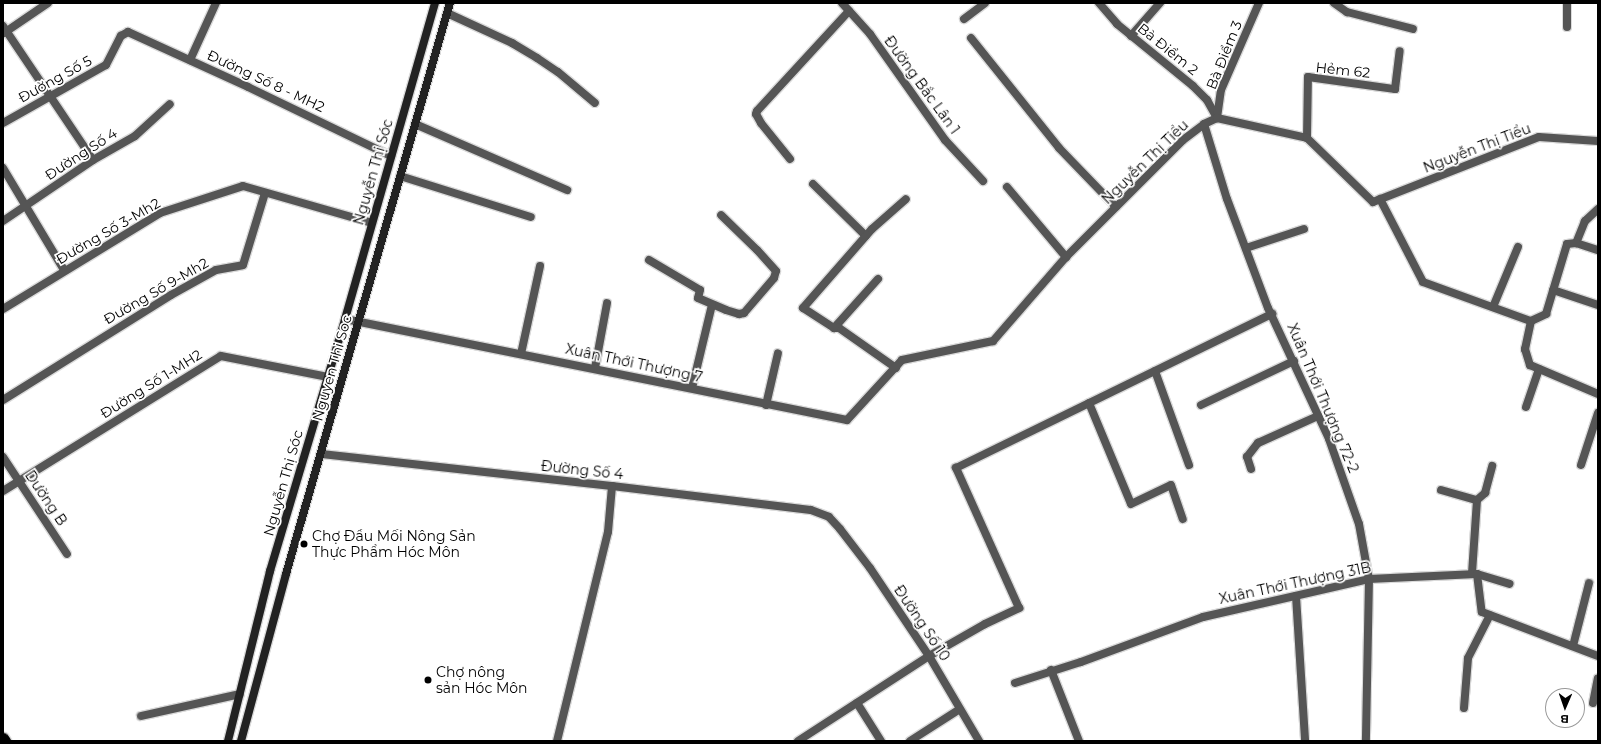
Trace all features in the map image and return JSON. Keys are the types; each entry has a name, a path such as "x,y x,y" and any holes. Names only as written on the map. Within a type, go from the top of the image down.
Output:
{"main road":[{"name":"Nguyễn Thị Sóc","path":"228,741 270,571 328,377 435,3"},
{"name":"Nguyen Thi Soc","path":"241,741 286,574 450,3"}],"street":[{"path":"48,3 4,30 94,160"},
{"path":"190,60 216,3"},
{"name":"Đường Bắc Lân 1","path":"842,3 870,34 945,140 982,181"},
{"path":"964,19 986,3"},
{"name":"Bà Điểm 2","path":"1099,3 1117,24 1193,86 1207,100 1217,118"},
{"path":"1131,36 1160,3"},
{"name":"Bà Điểm 3","path":"1217,118 1221,90 1259,3"},
{"path":"1334,3 1347,12 1413,29"},
{"path":"1567,27 1568,3"},
{"path":"790,159 761,123 756,114 757,111 849,11"},
{"path":"447,13 512,43 537,58 558,72 595,103"},
{"name":"Đường Số 8 - MH2","path":"128,32 391,156"},
{"name":"Đường Số 5","path":"3,124 106,65 121,36 128,32"},
{"path":"971,38 1058,148 1116,207"},
{"name":"Hẻm 62","path":"1307,138 1308,77 1394,89 1400,51"},
{"name":"Đường Số 4","path":"3,221 94,160 135,136 170,104"},
{"path":"1217,118 1307,138 1373,202 1380,200 1423,282 1531,321 1546,314 1567,244 1576,243 1598,250"},
{"name":"Nguyễn Thị Tiểu","path":"896,368 902,360 993,341 1066,256 1183,140 1204,124 1217,118"},
{"path":"415,124 566,190"},
{"name":"Xuân Thới Thượng 72-2","path":"1204,124 1227,199 1268,308 1329,439 1360,524 1369,579 1366,741"},
{"name":"Nguyễn Thị Tiểu","path":"1380,200 1539,137 1598,141"},
{"path":"3,168 64,270"},
{"path":"400,176 532,217"},
{"path":"813,184 866,236"},
{"name":"Đường Số 3-Mh2","path":"3,309 64,270 160,213 243,186 372,223"},
{"path":"1007,187 1066,256"},
{"name":"Đường Số 9-Mh2","path":"3,400 171,295 216,270 243,265 265,193"},
{"path":"896,368 839,328 834,328 803,308 866,236 906,199"},
{"path":"1576,243 1585,221 1598,209"},
{"path":"649,260 700,290 698,298 712,305 743,314 776,274 775,269 721,215"},
{"path":"1246,248 1304,229"},
{"path":"1493,307 1518,247"},
{"path":"521,354 540,266"},
{"path":"834,328 878,279"},
{"path":"1553,290 1598,305"},
{"path":"595,368 607,303"},
{"path":"692,388 712,305"},
{"path":"798,741 929,656 985,624 1019,608 956,468 1272,314"},
{"name":"Xuân Thới Thượng 7","path":"345,318 692,388 766,405 847,420 896,368"},
{"path":"1531,321 1525,350 1530,365 1598,394"},
{"path":"766,405 778,353"},
{"name":"Đường Số 1-MH2","path":"3,491 221,356 328,377"},
{"path":"1201,405 1294,362"},
{"path":"1526,407 1540,369"},
{"path":"1155,371 1190,465"},
{"path":"1089,403 1131,504 1171,485 1183,519"},
{"path":"1581,465 1598,413"},
{"path":"1251,469 1247,457 1258,443 1318,416"},
{"name":"Đường Số 4","path":"321,454 612,486 811,510 829,517 836,525"},
{"name":"Dường B","path":"3,457 67,554"},
{"path":"1492,466 1485,493 1477,500 1474,574 1482,612 1598,656"},
{"path":"557,741 608,532 612,486"},
{"path":"1441,490 1477,500"},
{"name":"Đường Số 10","path":"836,525 870,568 929,656 978,741"},
{"name":"Xuân Thới Thượng 31B","path":"1015,683 1051,670 1082,662 1203,617 1369,579 1474,574 1510,584"},
{"path":"1573,646 1589,583"},
{"path":"1296,596 1305,741"},
{"path":"1464,708 1468,658 1490,615"},
{"path":"1051,670 1079,741"},
{"path":"1593,702 1598,678"},
{"path":"141,716 240,694"},
{"path":"857,703 881,741"},
{"path":"910,741 960,709"}],"place":[{"name":"Chợ Đầu Mối Nông Sản Thực Phẩm Hóc Môn","path":"304,544"},
{"name":"Chợ nông sản Hóc Môn","path":"428,680"}]}
